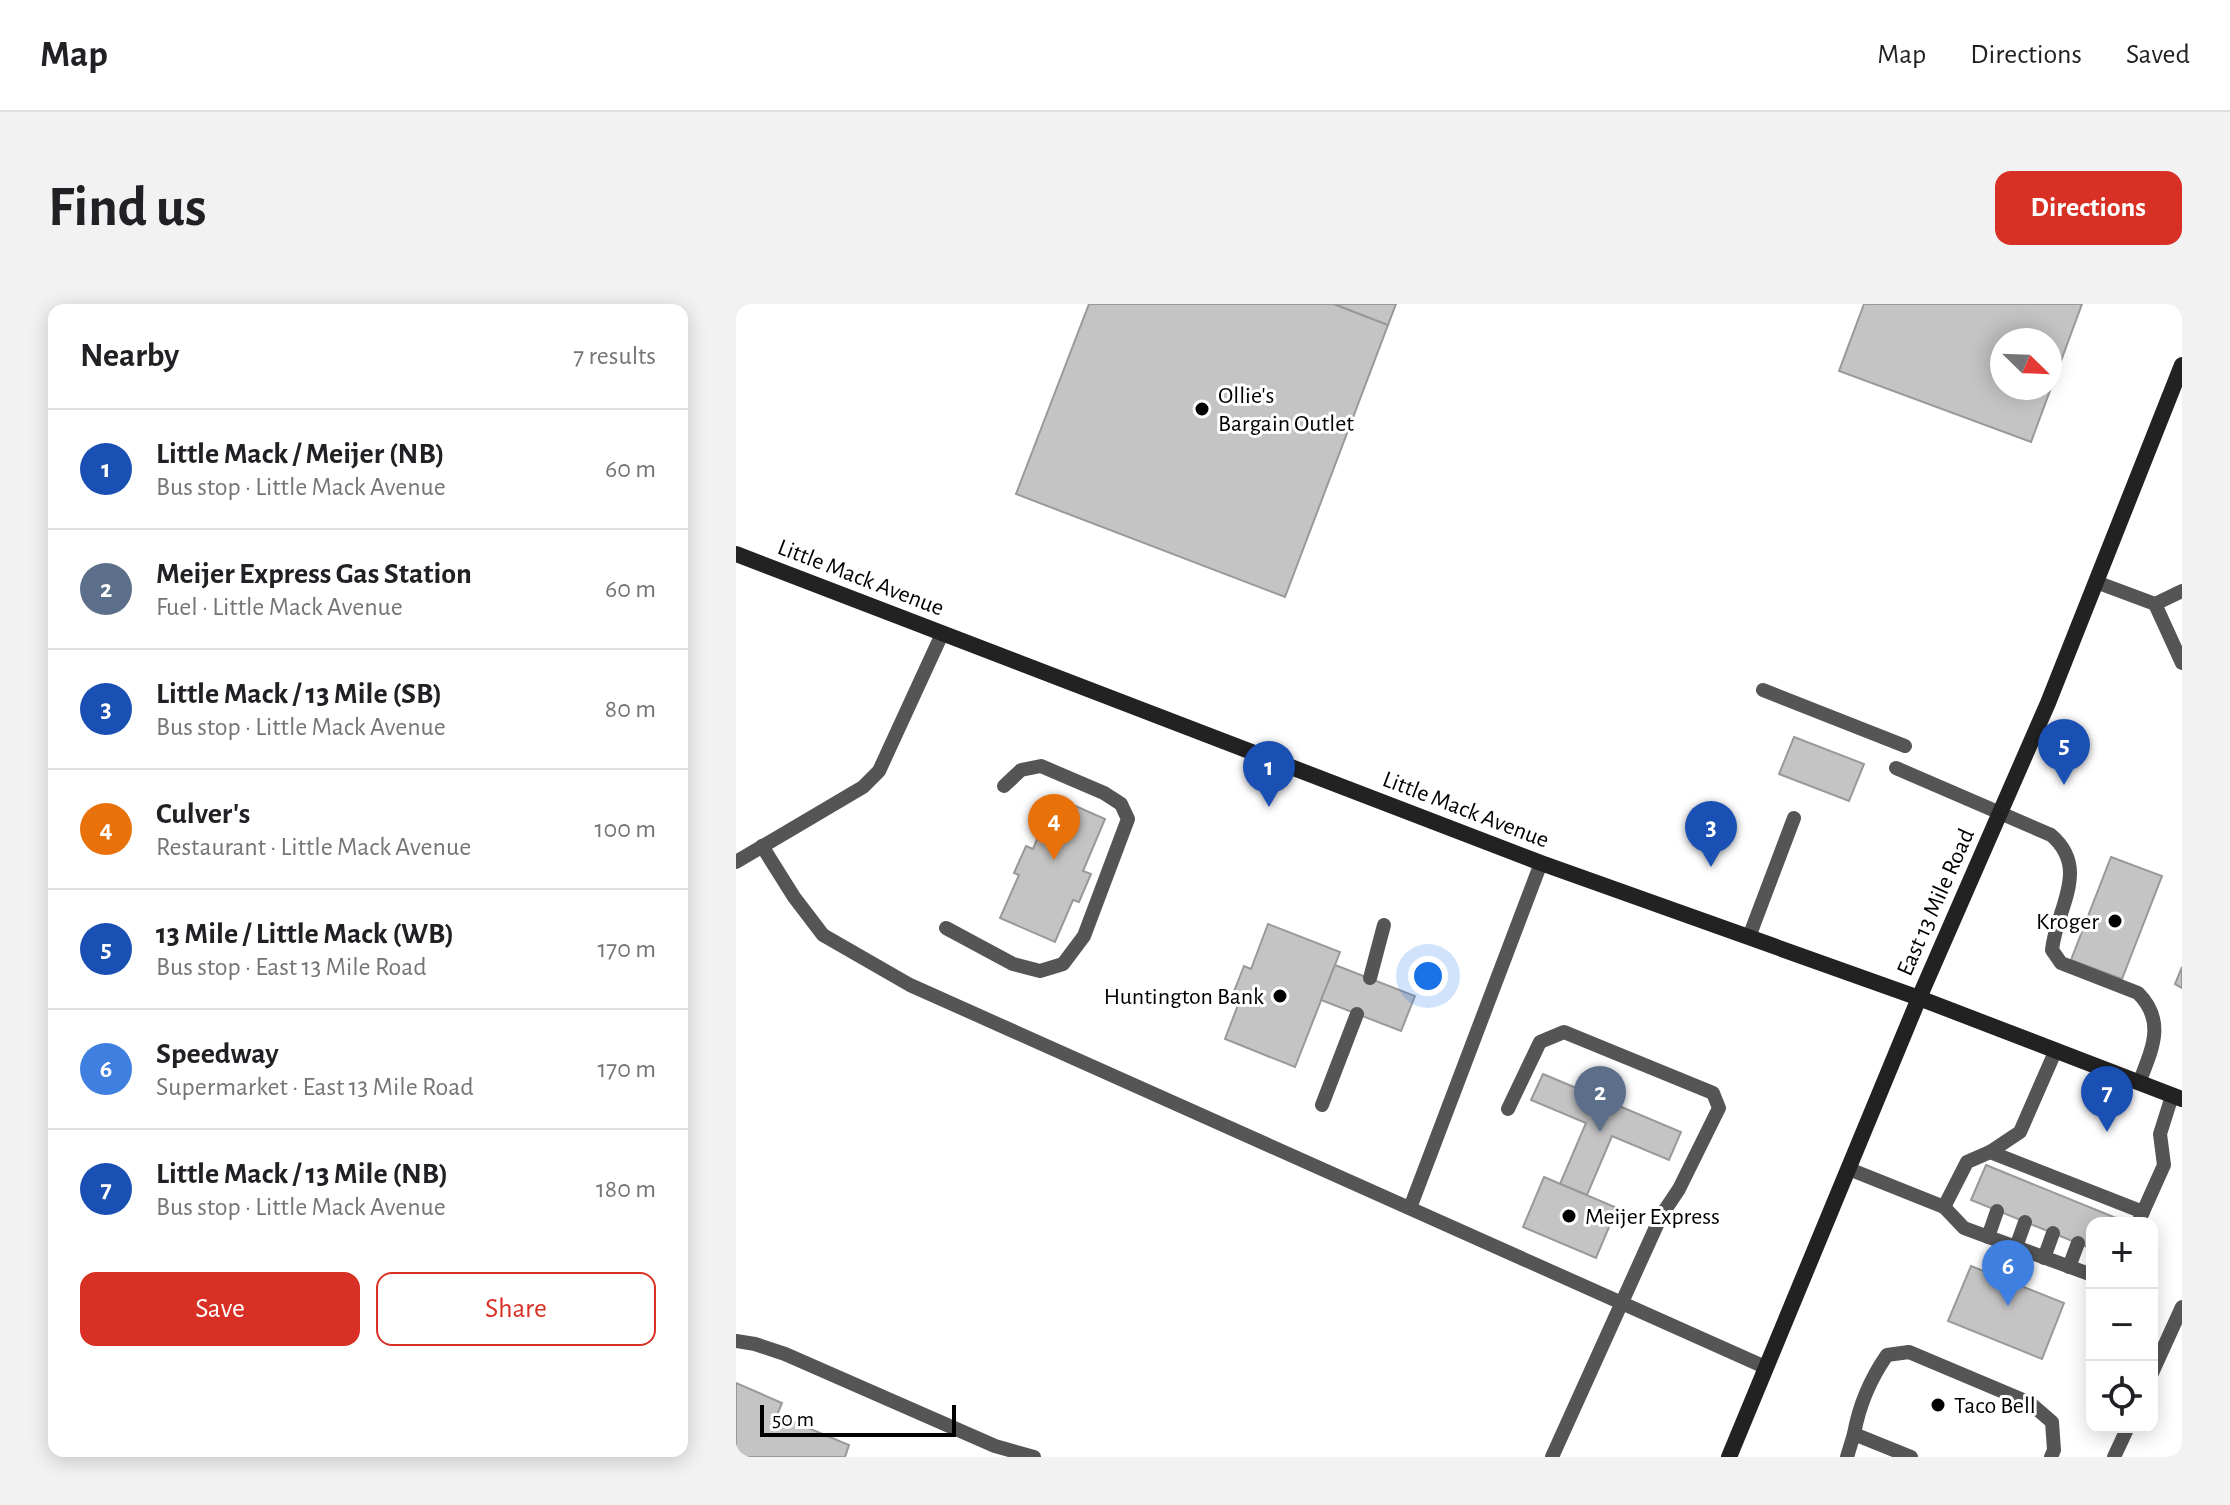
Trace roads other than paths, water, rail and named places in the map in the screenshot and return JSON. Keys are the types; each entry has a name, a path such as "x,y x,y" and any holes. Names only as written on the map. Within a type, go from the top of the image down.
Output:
{"main road":[{"name":"East 13 Mile Road","path":"1729,1457 1919,998 2048,703 2182,365"},
{"name":"Little Mack Avenue","path":"736,554 1541,863 1919,998 2177,1098"}],"lane":[{"path":"2096,582 2155,604 2182,663"},
{"path":"2155,604 2182,591"},
{"path":"736,862 863,787 879,771 942,634"},
{"path":"1763,690 1905,746"},
{"path":"946,928 1013,964 1040,971 1063,964 1084,936 1128,819 1121,804 1104,793 1041,766 1021,770 1004,786"},
{"path":"1896,768 2051,835 2061,844 2067,855 2070,879 2065,904 2053,935 2052,950 2061,963 2138,993 2147,1002 2154,1017 2154,1045 2139,1083"},
{"path":"1749,937 1794,818"},
{"path":"762,846 794,897 823,935 910,985 1765,1367"},
{"path":"1410,1208 1541,863"},
{"path":"1370,978 1384,925"},
{"path":"1322,1105 1357,1014"},
{"path":"1508,1109 1540,1042 1564,1032 1713,1093 1719,1108 1679,1189 1661,1216 1552,1457"},
{"path":"1944,1207 1967,1162 1990,1152 2020,1132 2055,1052"},
{"path":"2141,1217 2164,1165 2160,1134 2177,1098"},
{"path":"1990,1152 2014,1169 2138,1217"},
{"path":"1849,1169 1944,1207 1964,1228 2086,1273"},
{"path":"1988,1237 1997,1211"},
{"path":"2016,1247 2025,1222"},
{"path":"2044,1258 2053,1233"},
{"path":"2069,1267 2078,1243"},
{"path":"2157,1361 2182,1307"},
{"path":"736,1341 785,1354 995,1446 1034,1457"},
{"path":"1847,1457 1856,1420 1874,1372 1887,1355 1909,1352 2030,1403 2052,1422 2054,1450 2051,1457"},
{"path":"2114,1457 2125,1433"},
{"path":"1854,1434 1911,1457"}],"place":[{"name":"Ollie's Bargain Outlet","path":"1202,409"},
{"name":"13 Mile / Little Mack (WB)","path":"2064,785"},
{"name":"Little Mack / Meijer (NB)","path":"1269,807"},
{"name":"Culver's","path":"1054,860"},
{"name":"Little Mack / 13 Mile (SB)","path":"1711,867"},
{"name":"Kroger","path":"2115,921"},
{"name":"Huntington Bank","path":"1280,996"},
{"name":"Meijer Express Gas Station","path":"1600,1132"},
{"name":"Little Mack / 13 Mile (NB)","path":"2107,1132"},
{"name":"Meijer Express","path":"1569,1216"},
{"name":"Speedway","path":"2008,1306"},
{"name":"Taco Bell","path":"1938,1405"}]}
